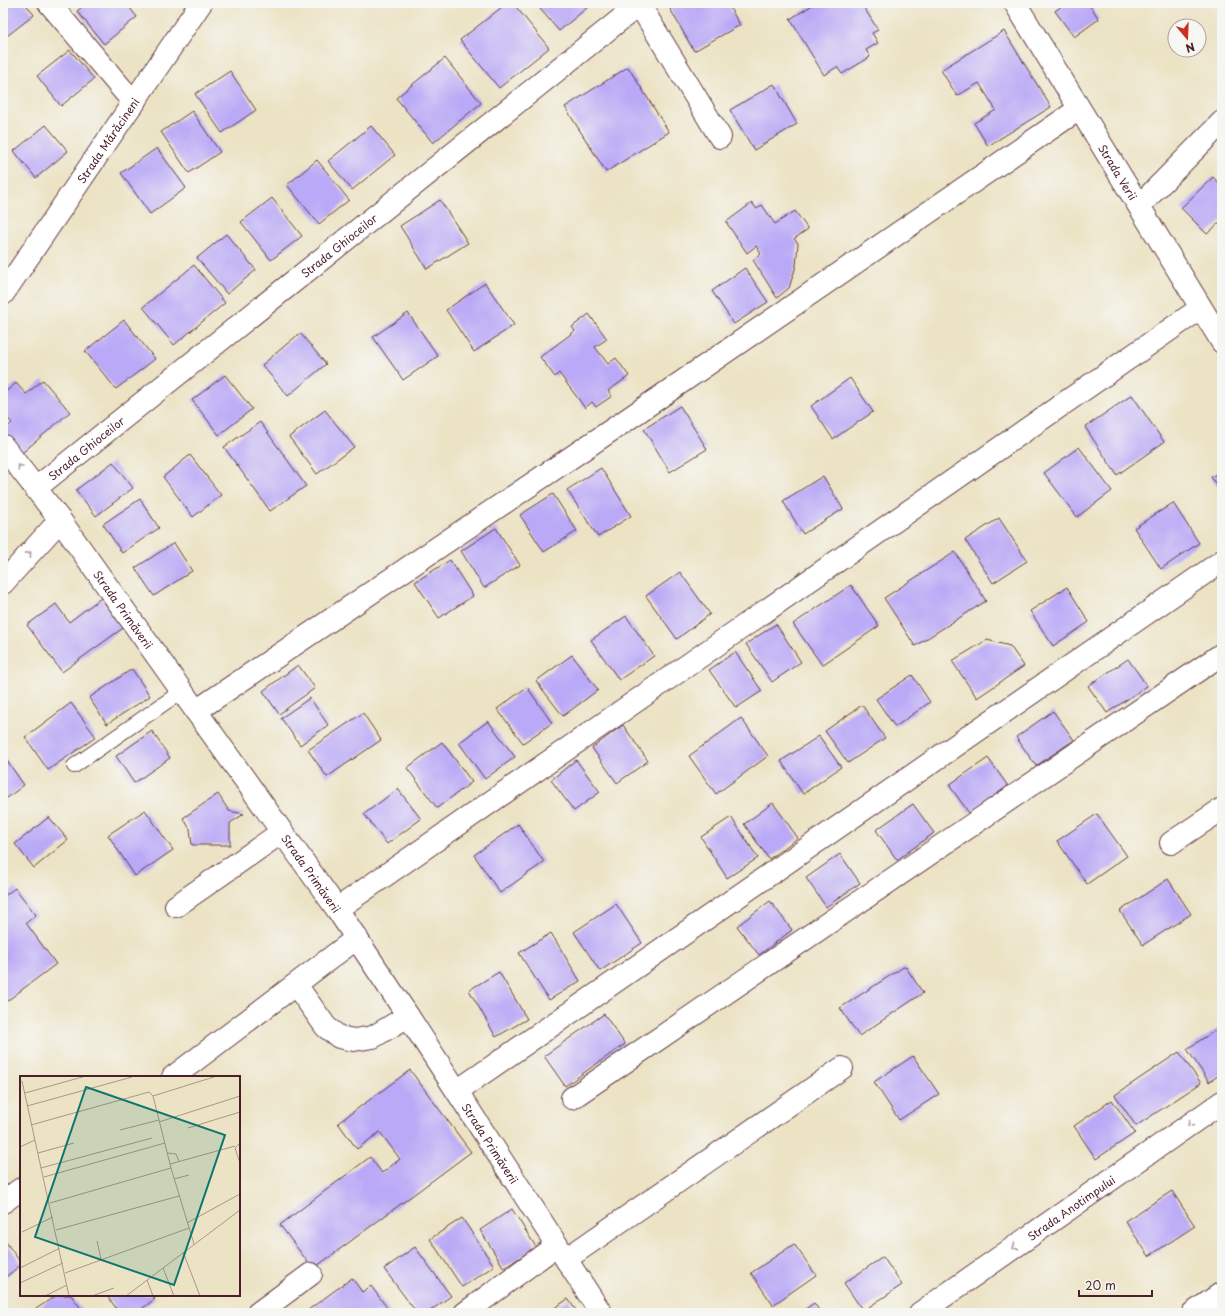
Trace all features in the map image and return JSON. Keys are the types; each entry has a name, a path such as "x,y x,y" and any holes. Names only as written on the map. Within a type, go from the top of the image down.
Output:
{"street":[{"path":"49,3 134,102"},
{"name":"Strada Mărăcineni","path":"7,279 134,102 201,3"},
{"name":"Strada Verii","path":"1015,3 1222,342"},
{"path":"640,4 720,137"},
{"name":"Strada Ghioceilor","path":"36,488 640,4"},
{"path":"196,711 635,414 1079,109"},
{"path":"1139,206 1222,122"},
{"path":"338,909 1201,308"},
{"name":"Strada Primăverii","path":"3,446 60,520 338,909 601,1313"},
{"path":"3,583 60,520"},
{"path":"457,1091 1222,561"},
{"path":"572,1098 1222,654"},
{"path":"1171,844 1222,808"},
{"path":"176,906 282,832"},
{"path":"174,1076 357,938"},
{"path":"296,984 326,1027 339,1037 354,1040 373,1037 408,1016"},
{"path":"465,1313 562,1252 842,1068"},
{"name":"Strada Anotimpului","path":"920,1313 1222,1102"},
{"path":"3,1202 20,1190"},
{"path":"258,1313 311,1274"},
{"path":"1193,1313 1222,1293"}],"lane":[{"path":"74,766 182,691"}],"building":[{"path":"3,3 25,3 34,15 3,39"},
{"path":"87,3 126,3 137,17 104,44 77,11"},
{"path":"507,3 513,3 549,48 499,88 460,40"},
{"path":"535,3 586,3 589,6 559,31"},
{"path":"677,3 727,3 740,25 694,51 669,7"},
{"path":"809,3 861,3 878,30 872,33 878,43 866,50 870,57 842,74 837,67 824,75 790,19 811,6"},
{"path":"1066,3 1088,3 1099,19 1074,37 1055,11"},
{"path":"1004,31 1051,107 988,146 974,123 996,110 979,83 957,96 941,70"},
{"path":"70,50 94,79 61,106 37,76"},
{"path":"445,58 481,103 433,143 396,98"},
{"path":"628,67 669,132 606,172 565,107"},
{"path":"230,71 256,110 222,133 195,94"},
{"path":"774,84 797,124 754,150 730,110"},
{"path":"192,111 220,152 189,173 161,132"},
{"path":"46,125 68,151 36,178 14,151"},
{"path":"371,126 395,155 352,190 328,161"},
{"path":"157,148 186,188 150,214 121,173"},
{"path":"317,160 349,200 319,224 287,185"},
{"path":"1213,177 1222,187 1222,220 1207,234 1181,208"},
{"path":"272,198 302,236 271,260 241,222"},
{"path":"440,200 468,243 427,269 400,226"},
{"path":"752,203 757,209 762,205 775,224 795,211 808,229 794,239 798,243 796,266 789,288 777,298 753,260 761,254 756,246 747,253 726,222"},
{"path":"226,234 256,270 227,294 197,258"},
{"path":"194,265 225,303 174,345 143,307"},
{"path":"745,268 768,302 734,324 712,291"},
{"path":"485,283 514,325 474,352 446,310"},
{"path":"408,313 438,356 403,380 373,337"},
{"path":"589,314 607,339 595,347 608,364 616,358 629,376 608,391 612,396 596,407 592,402 585,408 559,373 555,377 540,357 575,331 572,327"},
{"path":"124,320 155,359 116,389 85,351"},
{"path":"300,333 326,364 288,396 262,365"},
{"path":"225,375 252,409 219,435 192,400"},
{"path":"850,378 873,412 833,439 811,406"},
{"path":"43,380 70,412 22,453 3,431 12,423 3,413 3,394 16,383 26,394"},
{"path":"1132,395 1164,442 1117,475 1085,427"},
{"path":"680,406 707,449 670,472 644,429"},
{"path":"325,410 354,447 317,474 289,437"},
{"path":"260,422 306,486 270,511 224,447"},
{"path":"1079,447 1112,491 1077,517 1044,473"},
{"path":"190,455 221,495 193,517 163,477"},
{"path":"113,462 133,488 96,516 76,490"},
{"path":"601,468 631,516 598,537 567,490"},
{"path":"1222,470 1222,494 1211,477"},
{"path":"823,476 843,509 803,534 783,501"},
{"path":"553,494 577,531 544,552 520,515"},
{"path":"140,499 159,528 122,553 103,524"},
{"path":"1173,503 1199,543 1161,569 1134,528"},
{"path":"999,518 1027,561 993,583 965,540"},
{"path":"496,528 520,565 484,588 461,551"},
{"path":"174,543 192,571 154,596 135,568"},
{"path":"955,552 986,601 915,646 884,598"},
{"path":"450,560 473,596 439,618 415,582"},
{"path":"680,572 710,614 677,639 646,596"},
{"path":"851,585 879,626 822,665 793,624"},
{"path":"1067,587 1089,622 1053,646 1030,611"},
{"path":"101,598 123,628 62,672 27,625 56,604 69,622"},
{"path":"626,616 654,656 619,680 591,640"},
{"path":"776,624 801,662 772,682 746,644"},
{"path":"987,640 1010,646 1024,666 977,698 952,661"},
{"path":"735,652 762,691 736,708 709,670"},
{"path":"572,655 598,690 563,716 536,681"},
{"path":"1128,659 1147,686 1107,713 1088,686"},
{"path":"298,665 315,688 279,714 263,691"},
{"path":"132,669 150,696 107,724 89,698"},
{"path":"912,675 930,702 895,727 876,699"},
{"path":"527,687 552,723 523,743 497,709"},
{"path":"310,698 328,725 300,745 281,718"},
{"path":"71,703 96,737 48,770 25,737"},
{"path":"862,705 885,738 848,763 825,731"},
{"path":"1053,711 1074,740 1036,766 1016,737"},
{"path":"363,713 381,740 327,777 308,750"},
{"path":"741,718 768,756 716,794 689,756"},
{"path":"488,721 515,757 485,779 459,743"},
{"path":"623,725 648,761 617,783 592,748"},
{"path":"152,731 170,758 134,783 116,756"},
{"path":"819,736 841,767 803,794 781,761"},
{"path":"442,742 472,782 437,808 407,768"},
{"path":"3,755 24,785 3,801"},
{"path":"988,758 1008,786 969,813 949,785"},
{"path":"576,760 600,792 574,811 551,780"},
{"path":"398,789 421,819 387,844 364,814"},
{"path":"218,794 229,811 244,814 230,823 230,845 192,845 190,829 183,818"},
{"path":"773,803 798,838 769,859 744,824"},
{"path":"913,804 934,833 897,860 876,830"},
{"path":"145,810 173,850 135,876 108,835"},
{"path":"1097,814 1127,856 1087,884 1057,841"},
{"path":"49,817 68,840 34,868 15,844"},
{"path":"731,817 758,858 727,878 701,837"},
{"path":"518,824 544,862 500,893 474,855"},
{"path":"840,854 860,883 826,907 806,878"},
{"path":"1168,879 1191,914 1143,945 1120,911"},
{"path":"15,888 36,915 26,923 56,964 3,1004 3,897"},
{"path":"770,901 792,930 759,955 737,926"},
{"path":"616,904 642,943 600,971 574,932"},
{"path":"551,933 580,981 549,1000 519,953"},
{"path":"905,966 923,993 859,1036 840,1008"},
{"path":"499,972 527,1019 496,1037 469,990"},
{"path":"604,1014 625,1044 565,1086 544,1056"},
{"path":"1222,1026 1222,1073 1209,1082 1187,1049"},
{"path":"1179,1052 1201,1083 1136,1126 1115,1095"},
{"path":"913,1056 939,1094 899,1120 874,1082"},
{"path":"410,1070 471,1152 313,1269 280,1225 370,1157 382,1173 400,1159 380,1132 357,1149 338,1123"},
{"path":"1112,1100 1135,1133 1096,1159 1074,1126"},
{"path":"1172,1191 1195,1226 1149,1256 1125,1221"},
{"path":"512,1209 536,1247 504,1268 480,1230"},
{"path":"462,1218 494,1266 462,1287 430,1239"},
{"path":"3,1238 20,1262 20,1266 3,1279"},
{"path":"794,1244 816,1275 773,1305 751,1273"},
{"path":"415,1247 451,1296 427,1313 417,1313 384,1269"},
{"path":"883,1257 902,1285 863,1311 844,1283"},
{"path":"352,1278 362,1292 371,1286 391,1313 304,1313"},
{"path":"56,1296 72,1296 84,1313 30,1313"},
{"path":"107,1296 153,1296 155,1299 136,1313 120,1313"},
{"path":"568,1299 578,1313 547,1313"},
{"path":"814,1303 821,1313 800,1313"}]}
